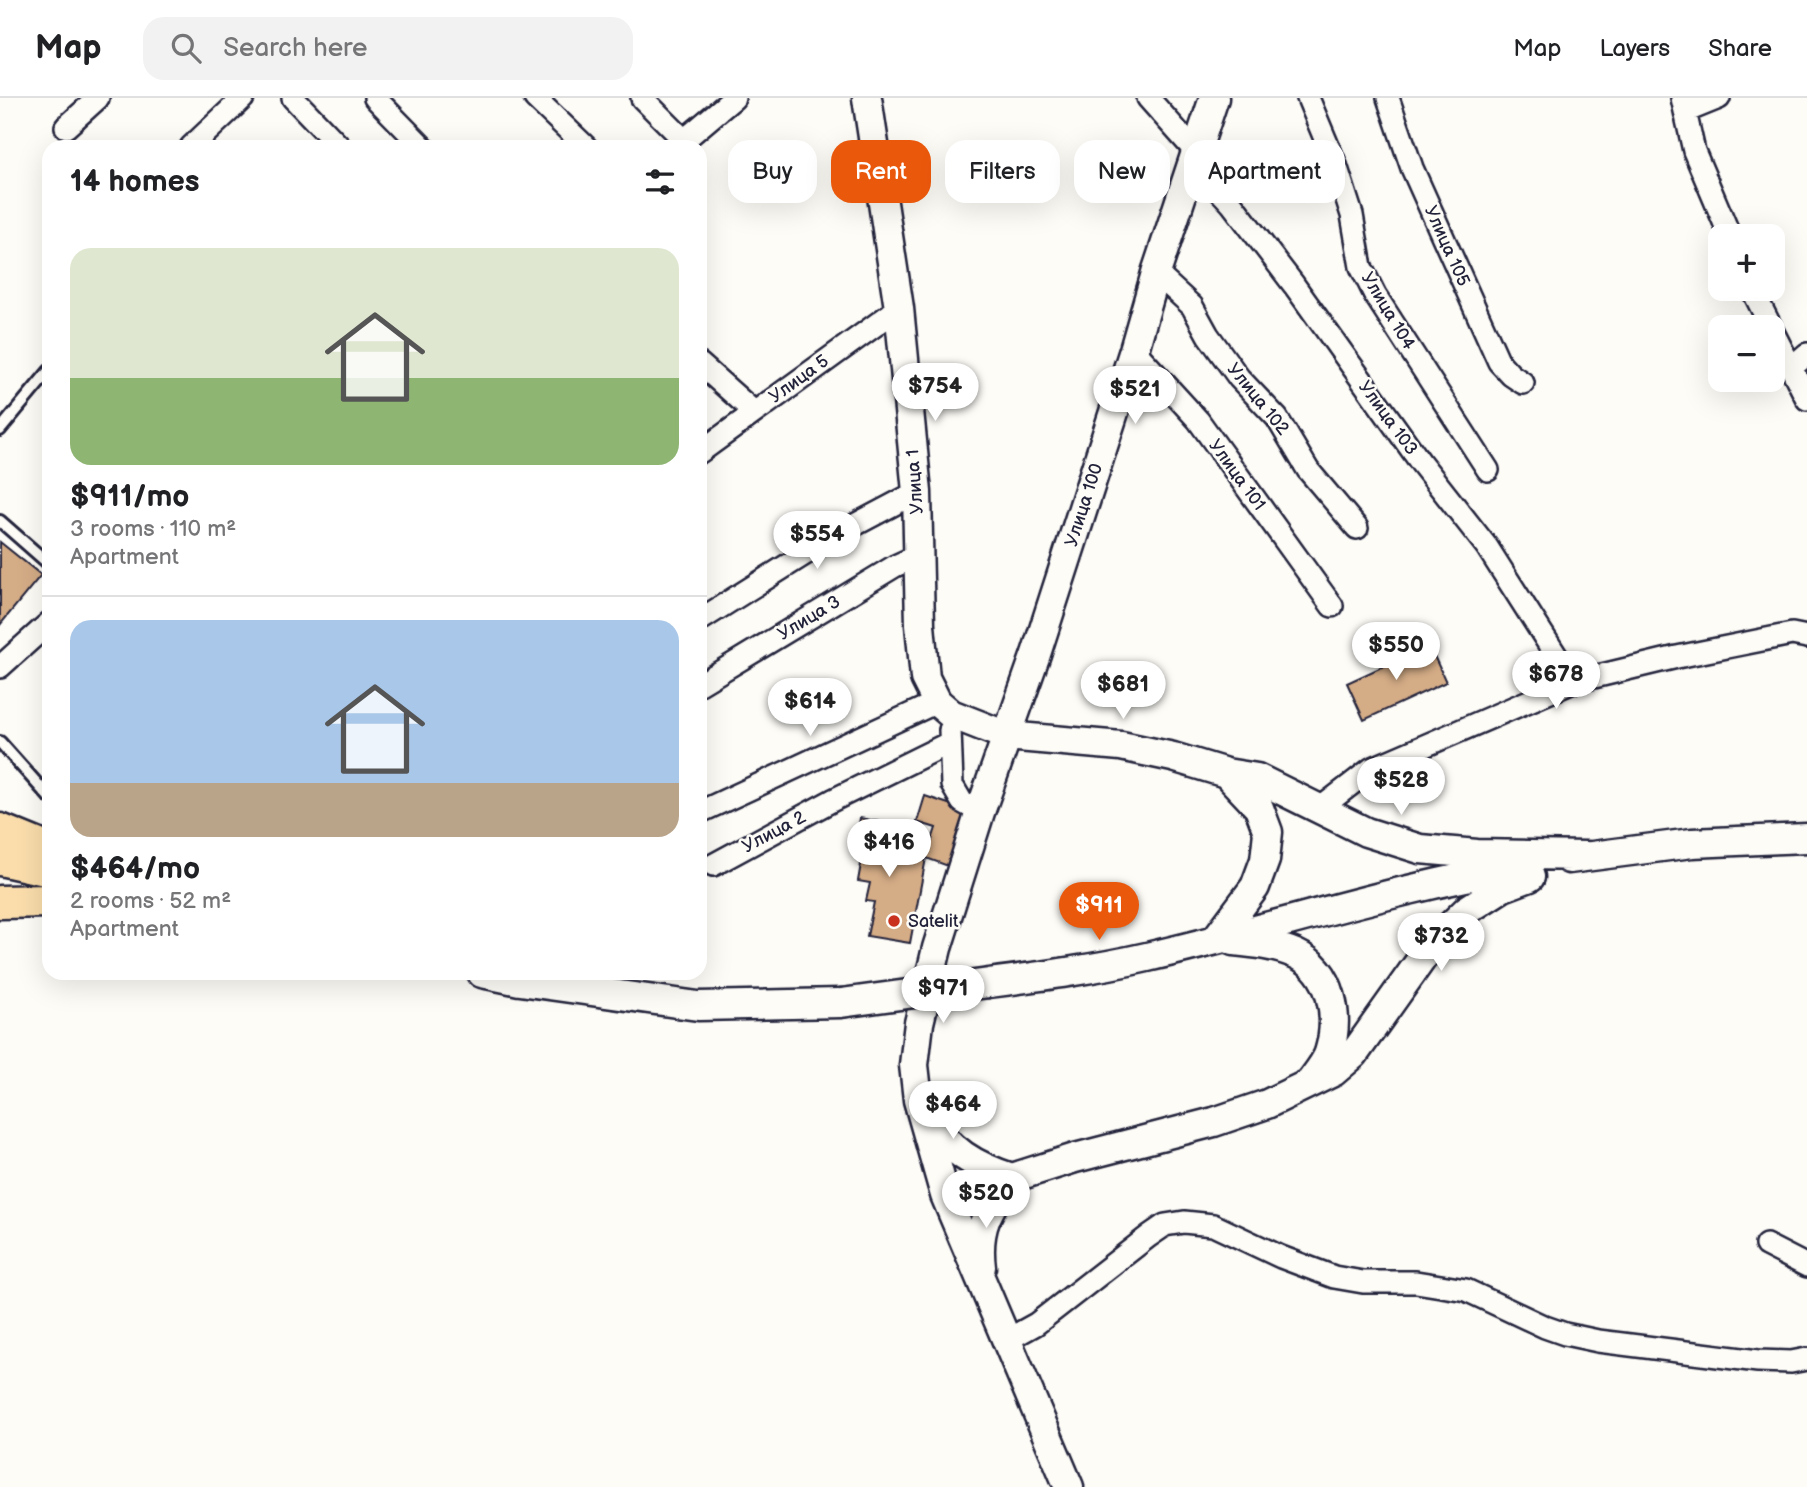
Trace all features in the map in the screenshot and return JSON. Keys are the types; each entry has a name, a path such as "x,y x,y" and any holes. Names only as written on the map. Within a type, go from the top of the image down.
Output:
{"main road":[{"name":"Улица 1","path":"867,98 899,308 917,492 920,625 925,678 944,708"},
{"name":"Улица 100","path":"1200,140 1214,98"},
{"name":"Улица 100","path":"918,1100 914,1065 919,1023 937,948 1134,351 1184,190"},
{"path":"944,708 1007,736 1121,746 1173,757 1226,773 1257,778 1366,832 1420,849 1477,854 1586,856"},
{"path":"1216,939 1255,887 1265,860 1268,832 1259,808 1226,773"},
{"path":"0,830 42,847"},
{"path":"515,980 698,1006 841,1003 1070,973 1147,957 1469,876 1586,856 1692,844 1807,838"},
{"path":"945,1195 1214,1122 1267,1104 1334,1072 1354,1054 1433,943 1467,910 1503,887 1586,856"},
{"path":"0,859 42,868"},
{"path":"0,901 42,901"},
{"path":"1216,939 1265,944 1298,955 1318,972 1332,995 1334,1028 1329,1055 1308,1085"},
{"path":"918,1100 939,1136 982,1168 1013,1178"},
{"path":"918,1100 945,1195 1069,1487"},
{"path":"983,1284 979,1247 984,1221 993,1202 1013,1178"}],"street":[{"path":"66,127 97,98"},
{"path":"198,140 243,98"},
{"path":"293,98 333,140"},
{"path":"375,98 416,140"},
{"path":"535,98 579,140"},
{"path":"642,98 677,140"},
{"path":"685,140 734,98"},
{"path":"1148,98 1184,143"},
{"name":"Улица 104","path":"1308,98 1336,165 1352,215 1361,267 1375,295 1488,470"},
{"name":"Улица 105","path":"1388,98 1412,168 1499,362 1523,383"},
{"path":"1719,98 1684,104 1694,151 1725,224"},
{"name":"Улица 103","path":"1231,203 1421,463 1486,547 1573,682"},
{"name":"Улица 102","path":"1156,273 1192,306 1208,335 1239,378 1277,418 1308,470 1357,528"},
{"name":"Улица 5","path":"707,447 899,308"},
{"path":"1785,344 1799,361 1807,399"},
{"name":"Улица 101","path":"1134,351 1198,420 1332,606"},
{"path":"707,370 754,412"},
{"path":"707,616 832,537 917,492"},
{"name":"Улица 3","path":"707,680 895,566 919,555"},
{"path":"0,667 42,629"},
{"path":"1318,810 1371,769 1426,743 1573,682 1677,657 1793,634 1807,637"},
{"path":"707,809 944,708 952,785 962,802 980,812"},
{"name":"Улица 2","path":"713,864 833,800 949,743"},
{"path":"1007,1340 1036,1324 1165,1225 1184,1222 1213,1225 1281,1257 1334,1277 1363,1282 1416,1282 1466,1290 1545,1327 1598,1341 1758,1361 1807,1359"},
{"path":"1766,1245 1807,1266"}],"lane":[{"path":"0,430 42,379"},
{"path":"0,521 42,559"},
{"path":"0,742 42,789"}],"building":[{"path":"0,542 41,575 0,625"},
{"path":"1429,645 1446,682 1364,720 1347,683"},
{"path":"925,796 969,811 951,867 926,858 936,828 917,822"},
{"path":"860,818 907,827 902,854 926,858 910,943 867,936 874,902 866,901 870,883 858,881 863,853 854,852"}],"place":[{"name":"Satelit","path":"894,921"}]}
